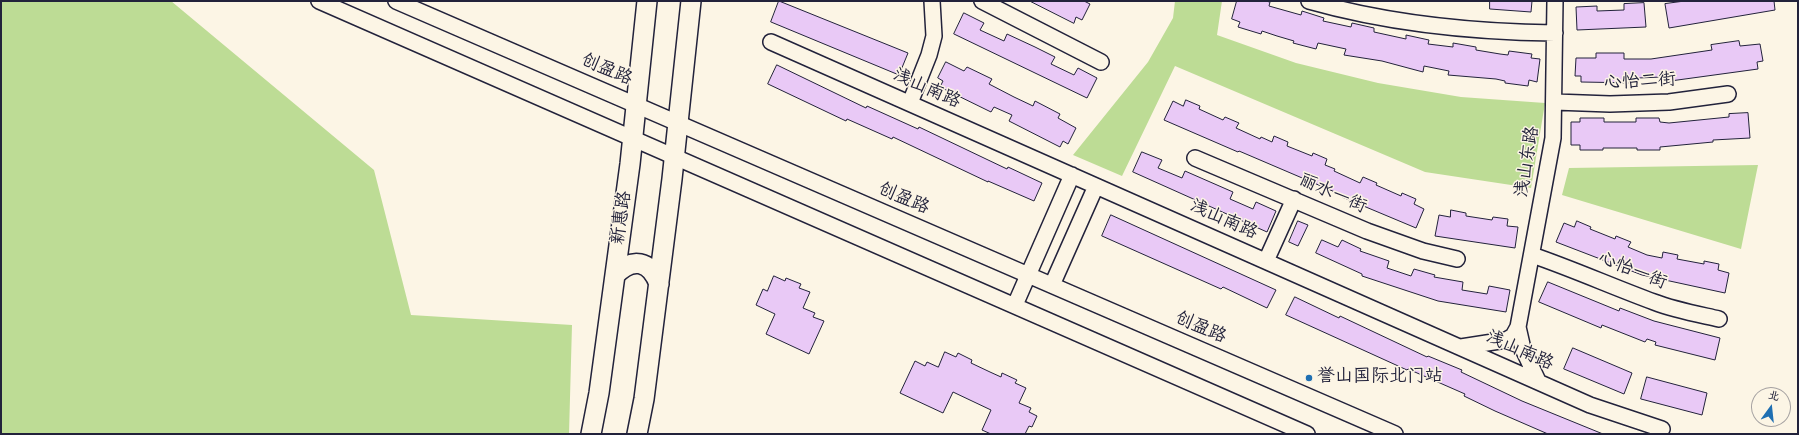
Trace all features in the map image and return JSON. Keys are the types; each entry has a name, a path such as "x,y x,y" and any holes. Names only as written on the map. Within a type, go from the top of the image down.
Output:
{"main road":[{"name":"新惠路","path":"590,434 599,393 615,275 633,138 647,1"},
{"path":"637,434 644,399 675,156 691,1"},
{"path":"615,275 623,266 634,263 646,265 655,273 659,284"}],"street":[{"path":"319,1 1307,434"},
{"name":"创盈路","path":"396,1 1395,434"},
{"path":"910,103 929,56 934,36 932,1"},
{"path":"982,1 1101,62"},
{"path":"1309,1 1373,17 1418,24 1471,30 1555,33"},
{"name":"浅山东路","path":"1538,381 1523,349 1518,328 1553,138 1555,102 1555,1"},
{"name":"浅山南路","path":"771,42 1598,408 1662,428"},
{"name":"心怡二街","path":"1555,102 1610,104 1669,102 1728,94"},
{"name":"丽水一街","path":"1195,158 1366,231 1423,251 1457,259"},
{"path":"1015,305 1072,175"},
{"path":"1052,285 1096,186"},
{"path":"1266,261 1294,199"},
{"name":"心怡一街","path":"1532,254 1593,277 1654,303 1719,319"},
{"path":"1460,347 1506,340 1513,336 1518,328"}],"green space":[{"path":"1,1 171,1 374,170 411,315 572,325 569,434 1,434"},
{"path":"1175,1 1222,1 1217,35 1296,63 1378,83 1461,97 1545,103 1531,188 1425,172 1175,66 1122,176 1073,155 1148,62 1173,18"},
{"path":"1758,165 1741,249 1562,195 1569,168"}],"building":[{"path":"779,1 908,53 899,75 771,22"},
{"path":"1030,1 1084,1 1090,4 1082,20 1076,17 1074,23"},
{"path":"1237,1 1270,2 1269,6 1301,15 1302,11 1324,18 1323,21 1351,27 1352,23 1374,28 1374,32 1406,39 1406,35 1429,40 1428,44 1453,47 1453,43 1476,47 1476,50 1500,54 1508,55 1509,51 1532,54 1531,58 1540,59 1537,82 1529,80 1528,86 1505,83 1505,81 1496,79 1448,75 1449,71 1424,66 1423,72 1382,61 1344,55 1346,49 1318,43 1316,49 1293,43 1294,41 1262,31 1261,34 1238,27 1240,22 1232,19"},
{"path":"1490,1 1532,1 1531,12 1490,9"},
{"path":"1685,1 1774,1 1775,10 1669,28 1665,4"},
{"path":"1644,3 1646,27 1577,30 1576,7 1597,6 1597,11 1624,10 1624,4"},
{"path":"964,13 984,23 980,30 1004,41 1007,34 1055,57 1051,64 1074,75 1078,68 1097,78 1087,98 954,34"},
{"path":"1739,41 1740,46 1760,44 1763,61 1757,62 1758,69 1663,82 1662,77 1638,78 1638,83 1581,82 1581,76 1575,76 1576,58 1596,58 1596,53 1624,53 1624,59 1651,59 1712,50 1711,45"},
{"path":"946,62 964,71 967,67 992,79 989,84 1014,97 1033,106 1035,101 1060,114 1058,118 1076,128 1068,144 1063,141 1060,147 1009,121 1012,115 994,107 991,112 940,87 943,81 938,78"},
{"path":"777,65 866,108 867,106 918,129 919,127 1007,169 1008,167 1042,183 1034,201 988,182 893,137 892,139 847,119 846,121 768,84"},
{"path":"1186,100 1200,106 1199,109 1223,120 1225,117 1239,123 1236,128 1260,139 1261,137 1272,142 1274,136 1288,142 1287,146 1312,156 1313,153 1327,159 1325,165 1335,169 1334,171 1360,183 1363,177 1377,183 1376,185 1401,196 1402,193 1416,199 1414,204 1424,209 1416,228 1164,120 1173,101 1183,106"},
{"path":"1748,113 1750,138 1713,140 1713,142 1660,147 1660,150 1603,148 1603,150 1580,150 1580,145 1571,145 1571,122 1580,122 1580,118 1604,118 1604,122 1636,122 1636,118 1659,118 1660,122 1669,123 1729,117 1729,114"},
{"path":"1142,152 1162,160 1158,168 1182,178 1185,171 1233,192 1230,199 1253,209 1256,202 1276,211 1267,232 1133,172"},
{"path":"1451,210 1466,213 1466,216 1492,220 1493,217 1508,219 1507,226 1518,227 1515,248 1435,236 1439,215 1450,217"},
{"path":"1111,215 1276,290 1267,308 1223,287 1221,289 1102,236"},
{"path":"1298,221 1308,225 1298,246 1289,242"},
{"path":"1577,221 1591,227 1590,229 1615,239 1616,236 1631,242 1628,247 1647,255 1662,258 1663,252 1678,255 1677,259 1704,264 1704,261 1719,264 1718,270 1729,273 1725,293 1642,275 1556,242 1564,223 1574,227"},
{"path":"1322,240 1338,247 1342,240 1361,249 1360,251 1389,261 1387,268 1411,276 1414,269 1435,275 1434,277 1463,282 1462,290 1487,294 1489,286 1510,290 1506,312 1438,301 1362,276 1362,274 1316,253"},
{"path":"774,276 785,281 786,278 801,284 799,288 810,292 803,308 815,313 813,317 824,321 809,354 766,334 775,314 756,305 763,289 767,291"},
{"path":"1548,282 1619,311 1620,308 1654,321 1720,338 1715,360 1655,345 1656,342 1647,339 1645,342 1602,325 1601,328 1539,302"},
{"path":"1295,297 1339,318 1340,316 1427,357 1428,356 1462,370 1461,372 1522,401 1603,434 1548,434 1495,411 1464,396 1465,394 1408,369 1407,370 1286,315"},
{"path":"1573,348 1632,373 1624,394 1564,369"},
{"path":"945,352 956,357 958,353 972,360 971,363 990,372 1001,377 1002,373 1017,380 1015,383 1026,388 1019,403 1031,408 1029,412 1037,416 1032,427 1029,426 1025,434 991,434 982,430 991,410 953,392 943,413 900,393 915,361 925,366 927,362 938,367"},
{"path":"1647,377 1707,393 1702,415 1641,399"}],"place":[{"name":"誉山国际北门站","path":"1309,378"}]}
